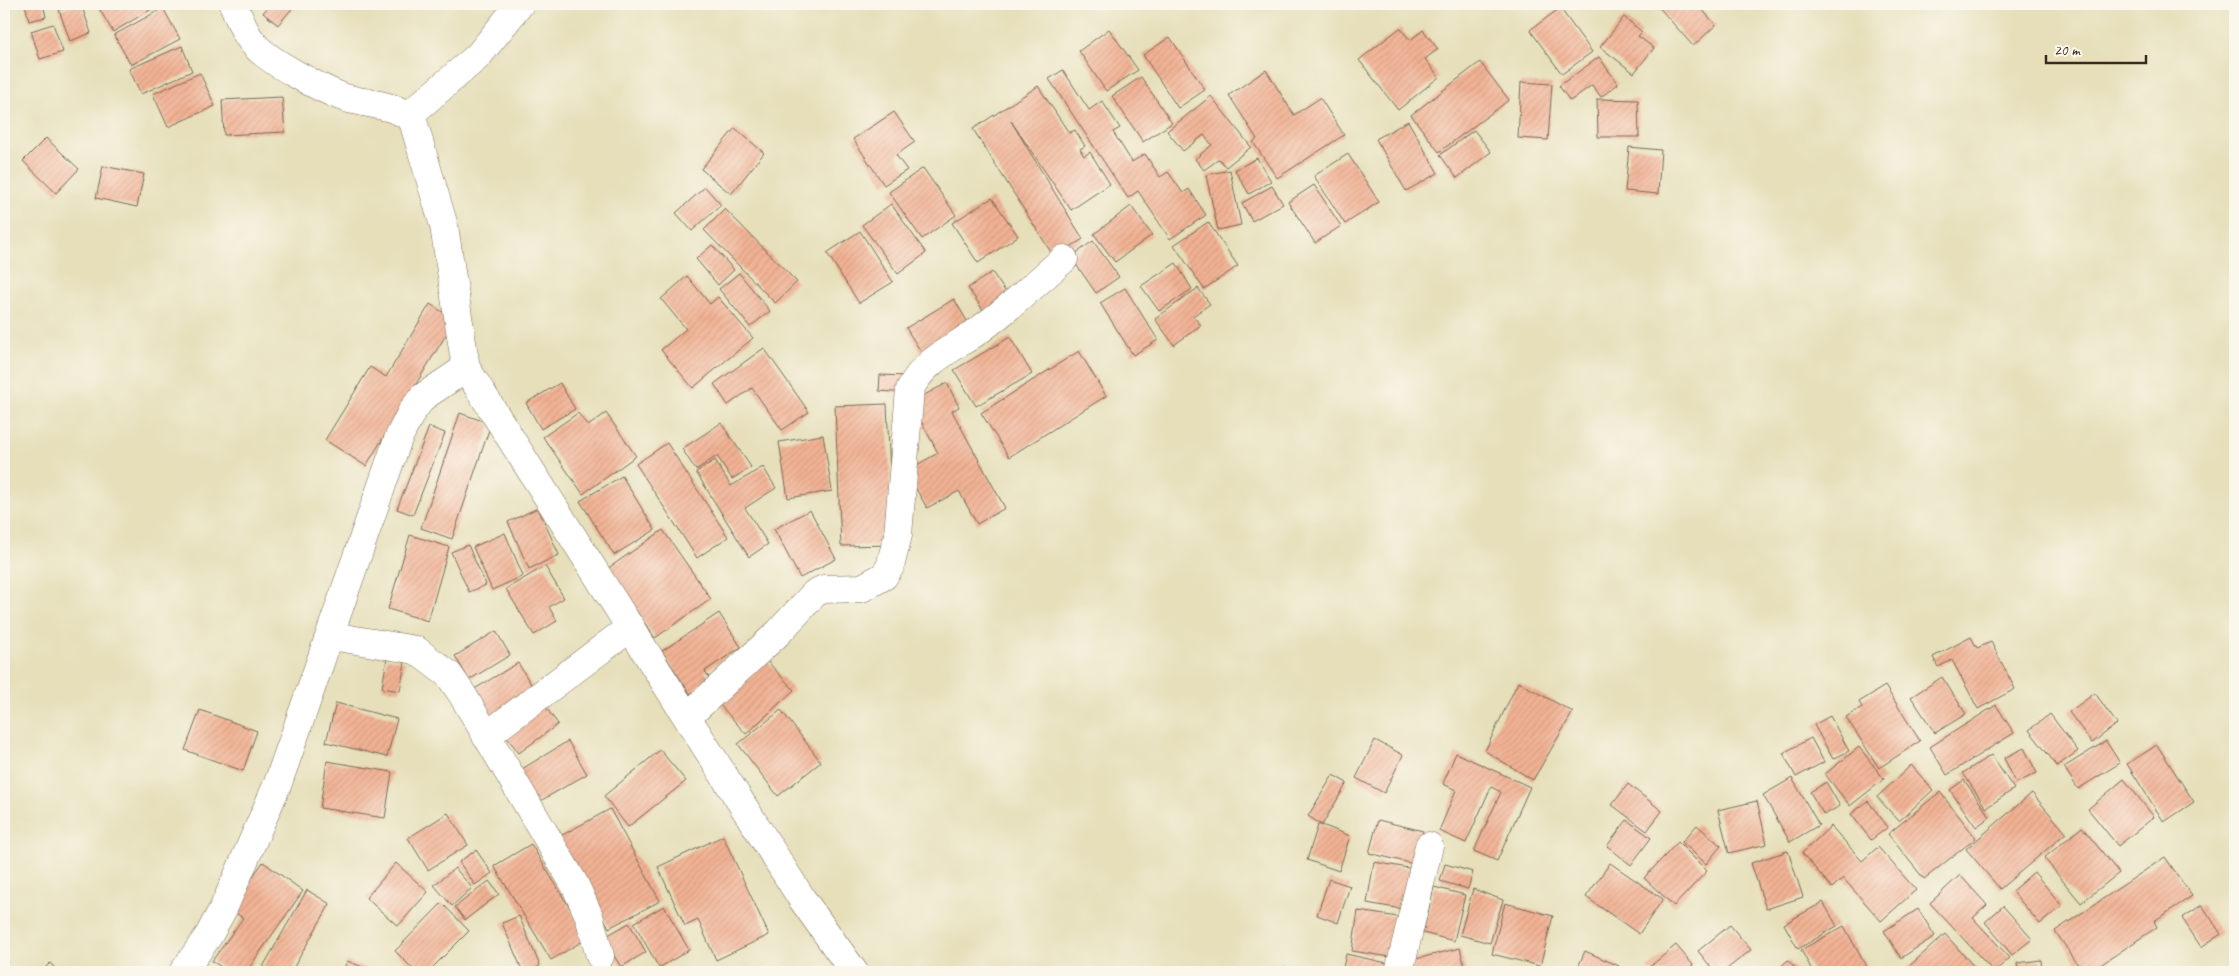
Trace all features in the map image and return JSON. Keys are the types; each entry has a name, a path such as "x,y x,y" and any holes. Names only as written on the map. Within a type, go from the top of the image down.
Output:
{"street":[{"path":"233,4 250,39 268,58 346,98 408,116 416,127 444,226 466,368 802,899 854,972"},
{"path":"408,116 478,56 520,4"},
{"path":"687,716 778,633 815,593 824,588 862,588 884,576 890,568 898,536 910,389 917,375 932,361 982,328 1064,259"},
{"path":"183,972 224,908 278,783 398,439 412,411 423,397 466,368"},
{"path":"486,736 631,627"},
{"path":"330,636 416,650 449,675 575,885 589,916 600,956"},
{"path":"1399,972 1429,846"}],"building":[{"path":"25,4 43,4 46,17 29,21"},
{"path":"81,4 91,33 70,41 59,10"},
{"path":"98,4 160,4 113,32"},
{"path":"270,4 296,4 278,25 263,13"},
{"path":"1656,4 1697,4 1716,25 1693,46"},
{"path":"163,8 180,39 131,65 114,35"},
{"path":"1560,8 1592,52 1562,74 1530,30"},
{"path":"1624,17 1642,32 1638,36 1654,48 1634,73 1600,47"},
{"path":"53,24 63,52 40,59 31,31"},
{"path":"1400,28 1410,40 1423,30 1438,49 1425,59 1439,77 1398,110 1359,60"},
{"path":"1109,29 1138,70 1106,91 1079,51"},
{"path":"1170,37 1205,90 1178,108 1143,55"},
{"path":"182,46 192,71 141,94 129,69"},
{"path":"1599,57 1618,84 1601,97 1592,85 1570,101 1559,86"},
{"path":"1480,62 1509,100 1439,152 1411,115"},
{"path":"1063,70 1089,110 1102,101 1120,128 1113,132 1132,162 1145,154 1160,177 1168,172 1183,193 1189,189 1206,215 1170,239 1138,191 1128,198 1049,79"},
{"path":"1266,70 1294,115 1320,98 1344,135 1277,178 1253,142 1257,139 1229,95"},
{"path":"200,73 215,106 168,127 153,94"},
{"path":"1141,77 1172,123 1143,142 1112,96"},
{"path":"1521,82 1552,84 1548,140 1518,138"},
{"path":"1038,86 1069,133 1075,130 1085,146 1080,149 1084,156 1090,152 1110,184 1071,210 1011,121 1083,239 1054,257 973,129"},
{"path":"1211,96 1251,147 1226,167 1219,159 1204,170 1195,159 1212,145 1204,135 1183,151 1167,131"},
{"path":"282,97 285,132 224,135 222,100"},
{"path":"1597,99 1638,100 1639,137 1598,137"},
{"path":"894,112 915,142 896,155 907,170 884,185 853,139"},
{"path":"1408,121 1438,173 1406,191 1376,139"},
{"path":"735,128 764,153 731,194 701,169"},
{"path":"1474,130 1491,152 1457,178 1440,155"},
{"path":"46,138 79,169 56,193 23,161"},
{"path":"1629,147 1661,150 1658,194 1625,191"},
{"path":"1348,154 1379,202 1345,224 1314,176"},
{"path":"1257,158 1271,181 1249,194 1235,170"},
{"path":"103,166 144,174 137,207 96,198"},
{"path":"923,168 956,215 922,239 889,192"},
{"path":"1230,170 1241,225 1218,230 1206,175"},
{"path":"1314,185 1341,226 1315,243 1288,202"},
{"path":"1272,186 1283,204 1252,221 1242,203"},
{"path":"705,187 721,205 692,231 676,213"},
{"path":"992,198 1018,236 978,263 952,223"},
{"path":"891,204 926,253 898,274 862,225"},
{"path":"1131,206 1152,235 1115,262 1094,234"},
{"path":"725,209 797,282 775,303 704,230"},
{"path":"1208,222 1238,266 1204,289 1174,245"},
{"path":"860,231 893,282 859,303 827,253"},
{"path":"1093,241 1119,277 1096,293 1071,257"},
{"path":"712,245 734,270 718,285 696,259"},
{"path":"1176,263 1192,289 1159,311 1141,286"},
{"path":"992,272 1009,297 985,313 968,288"},
{"path":"739,273 770,311 750,327 719,289"},
{"path":"687,276 710,304 718,297 753,338 693,388 661,350 686,329 661,299"},
{"path":"1125,288 1158,340 1133,355 1100,303"},
{"path":"1198,288 1210,304 1193,316 1201,325 1174,345 1155,319"},
{"path":"954,299 970,326 923,355 906,328"},
{"path":"430,304 455,320 366,466 325,440 370,367 386,377"},
{"path":"1010,337 1032,374 976,406 954,370"},
{"path":"764,348 809,412 782,430 752,388 728,405 714,384"},
{"path":"1079,351 1106,396 1009,457 981,413"},
{"path":"880,375 907,376 906,393 879,391"},
{"path":"560,383 575,409 541,429 526,403"},
{"path":"947,383 959,407 952,411 1005,508 977,524 959,491 927,508 906,471 938,453 911,402"},
{"path":"887,404 893,545 841,546 835,406"},
{"path":"460,413 491,424 452,539 421,528"},
{"path":"578,413 588,426 606,413 636,456 583,494 543,437"},
{"path":"721,423 751,467 732,479 717,456 696,470 682,449"},
{"path":"429,427 445,433 413,515 397,509"},
{"path":"823,435 832,491 788,498 779,442"},
{"path":"667,443 728,537 697,558 636,464"},
{"path":"715,460 731,486 763,467 776,488 745,508 768,544 749,557 696,472"},
{"path":"622,476 655,530 614,555 580,501"},
{"path":"538,508 559,555 529,569 508,522"},
{"path":"810,510 836,559 800,578 774,529"},
{"path":"663,530 711,599 655,638 607,569"},
{"path":"505,533 523,576 492,590 473,547"},
{"path":"410,535 449,547 428,621 388,609"},
{"path":"468,545 486,585 469,592 451,552"},
{"path":"545,566 564,598 549,607 557,621 534,635 506,589"},
{"path":"719,613 741,647 705,671 711,681 690,694 662,651"},
{"path":"496,631 510,655 469,680 455,656"},
{"path":"1971,637 1977,648 1991,642 2015,689 1978,709 1952,660 1938,667 1933,657"},
{"path":"387,658 405,662 400,691 382,688"},
{"path":"766,660 794,690 746,734 719,704"},
{"path":"518,663 537,694 490,722 471,691"},
{"path":"1942,677 1966,714 1935,733 1911,697"},
{"path":"1518,682 1573,712 1533,780 1485,751"},
{"path":"1885,686 1920,741 1879,768 1846,717 1862,707 1859,702"},
{"path":"2095,693 2117,724 2092,743 2069,712"},
{"path":"542,702 558,724 519,753 502,731"},
{"path":"336,703 397,719 387,757 326,742"},
{"path":"1996,705 2014,733 1947,775 1930,747"},
{"path":"200,710 257,731 243,771 185,750"},
{"path":"781,710 821,762 778,796 738,744"},
{"path":"2050,714 2078,751 2057,766 2029,730"},
{"path":"1830,716 1849,751 1833,759 1814,725"},
{"path":"1811,738 1824,762 1796,777 1783,753"},
{"path":"1375,740 1403,755 1384,793 1356,778"},
{"path":"568,741 587,774 535,804 517,772"},
{"path":"2106,741 2120,763 2078,789 2064,767"},
{"path":"2157,745 2194,802 2164,822 2127,764"},
{"path":"1859,747 1884,779 1850,806 1825,774"},
{"path":"2024,748 2037,773 2016,783 2004,758"},
{"path":"660,750 686,781 628,827 604,796"},
{"path":"1456,753 1530,787 1497,861 1474,851 1501,792 1491,787 1466,843 1439,831 1456,790 1443,784"},
{"path":"1991,755 2014,789 1986,808 1963,773"},
{"path":"327,761 392,772 385,818 320,808"},
{"path":"1911,765 1933,790 1899,821 1877,797"},
{"path":"1333,775 1347,783 1322,825 1308,816"},
{"path":"1792,778 1819,825 1790,842 1763,795"},
{"path":"2124,779 2154,817 2118,846 2088,809"},
{"path":"1964,780 1990,817 1976,827 1950,790"},
{"path":"1826,782 1840,806 1824,815 1810,792"},
{"path":"1628,784 1662,811 1647,831 1612,805"},
{"path":"1940,792 1976,838 1924,879 1888,834"},
{"path":"2032,793 2066,833 2000,889 1966,849"},
{"path":"1757,801 1767,844 1729,853 1718,810"},
{"path":"1868,801 1888,827 1871,840 1851,814"},
{"path":"610,809 660,901 609,928 591,894 555,839"},
{"path":"448,813 468,845 428,870 408,838"},
{"path":"1378,820 1423,831 1414,864 1369,853"},
{"path":"1627,820 1651,838 1631,865 1607,846"},
{"path":"1318,825 1350,836 1339,871 1307,860"},
{"path":"1697,825 1721,846 1706,864 1682,842"},
{"path":"1831,826 1862,861 1878,847 1916,890 1881,921 1843,878 1832,888 1802,853"},
{"path":"2082,827 2119,873 2081,903 2044,858"},
{"path":"723,836 769,935 716,960 698,920 685,926 658,867"},
{"path":"1678,842 1707,871 1674,906 1644,878"},
{"path":"531,844 588,938 551,960 494,866"},
{"path":"476,850 492,873 475,885 459,862"},
{"path":"1788,851 1803,897 1766,909 1751,863"},
{"path":"2165,857 2192,896 2154,921 2157,927 2090,972 2083,972 2055,931"},
{"path":"263,862 303,891 246,972 229,972 212,961 243,918 230,909"},
{"path":"1374,862 1414,869 1407,910 1367,903"},
{"path":"396,863 428,892 398,926 366,898"},
{"path":"1610,863 1663,899 1639,934 1586,897"},
{"path":"1445,864 1473,872 1468,889 1440,881"},
{"path":"455,868 472,888 452,906 434,885"},
{"path":"2034,872 2062,906 2040,924 2012,891"},
{"path":"1960,875 1987,905 1973,918 2010,958 1994,972 1930,903"},
{"path":"1329,879 1350,886 1338,923 1317,915"},
{"path":"489,881 499,894 465,920 455,907"},
{"path":"1434,887 1465,895 1454,941 1423,933"},
{"path":"1473,889 1503,900 1490,943 1460,935"},
{"path":"307,890 330,904 291,972 260,972"},
{"path":"1823,902 1837,926 1798,949 1784,924"},
{"path":"442,903 469,931 428,972 416,972 395,951"},
{"path":"1505,903 1553,916 1540,966 1492,954"},
{"path":"2202,905 2221,934 2201,947 2182,918"},
{"path":"664,906 689,950 659,968 634,923"},
{"path":"2003,906 2032,939 2012,955 1985,922"},
{"path":"1918,909 1935,936 1901,958 1884,931"},
{"path":"1358,911 1405,918 1397,958 1352,951"},
{"path":"519,916 540,966 526,972 523,972 502,923"},
{"path":"629,923 646,952 621,967 603,938"},
{"path":"1730,925 1751,950 1723,972 1715,972 1698,951"},
{"path":"1844,926 1868,970 1864,972 1813,972 1801,950"},
{"path":"1945,934 1978,971 1909,972 1906,969"},
{"path":"1676,945 1693,965 1685,972 1650,972 1647,969"},
{"path":"1460,948 1466,972 1404,972 1408,961"},
{"path":"1585,951 1619,966 1617,972 1576,972"},
{"path":"1346,954 1396,965 1394,972 1342,972"},
{"path":"1788,960 1799,972 1775,972"},
{"path":"2041,960 2042,972 2018,972 2017,963"},
{"path":"347,961 376,972 343,972"},
{"path":"50,963 59,972 41,972"},
{"path":"1284,967 1312,971 1312,972 1283,972"}]}
